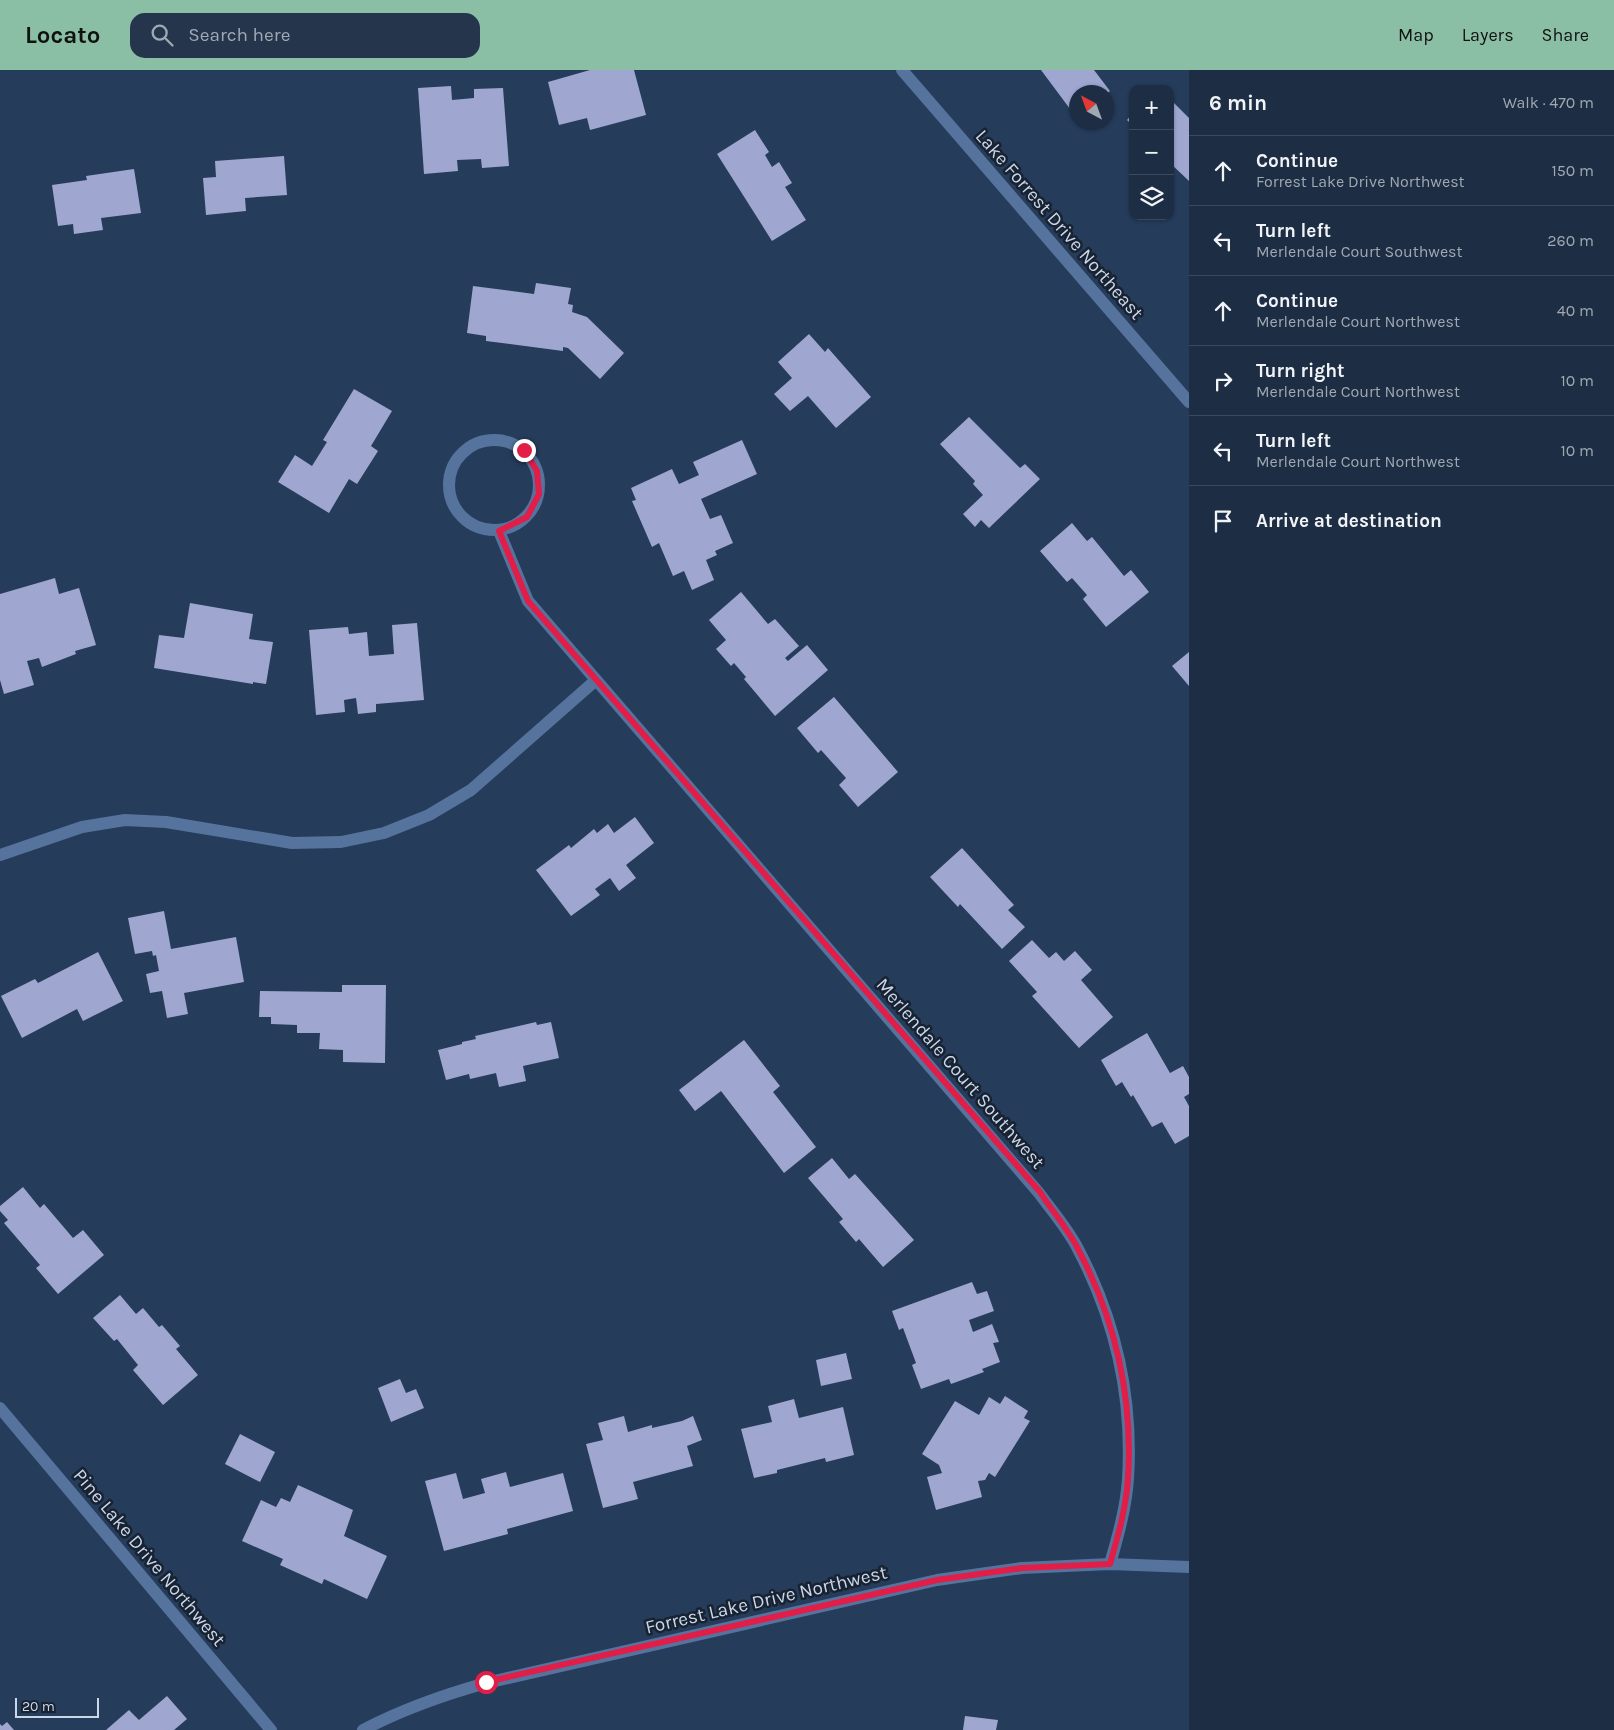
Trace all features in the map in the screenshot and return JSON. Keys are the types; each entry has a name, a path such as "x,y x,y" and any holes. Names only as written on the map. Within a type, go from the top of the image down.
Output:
{"street":[{"name":"Lake Forrest Drive Northeast","path":"902,70 1189,402"},
{"path":"503,440 524,450 537,471 539,494 527,517 499,531 475,528 457,513 448,492 450,473 463,452 478,442 503,440"},
{"name":"Merlendale Court Southwest","path":"499,531 528,601 1040,1192 1078,1247 1110,1321 1128,1399 1128,1479 1123,1519 1110,1564"},
{"path":"0,855 82,828 126,820 166,822 292,843 341,842 384,833 429,815 471,790 596,680"},
{"name":"Pine Lake Drive Northwest","path":"0,1408 271,1730"},
{"name":"Forrest Lake Drive Northwest","path":"363,1730 390,1716 436,1698 486,1682 937,1580 1022,1568 1110,1564 1189,1567"}],"building":[{"path":"590,70 634,70 646,115 590,130 587,118 559,125 548,82"},
{"path":"1041,70 1094,70 1105,85 1069,85 1069,108"},
{"path":"451,86 452,100 474,98 474,89 503,88 509,166 482,168 481,159 457,160 458,171 424,174 418,88"},
{"path":"1174,103 1189,118 1189,181 1174,167"},
{"path":"755,130 769,152 765,155 772,167 779,162 792,183 785,187 806,220 772,241 717,154"},
{"path":"284,156 287,195 245,198 246,211 206,215 203,178 216,177 215,161"},
{"path":"134,169 141,213 101,218 103,230 74,234 73,224 58,226 52,185 87,180 86,176"},
{"path":"536,283 571,288 568,304 573,305 572,312 587,317 624,353 600,379 568,348 563,347 563,351 486,341 486,336 467,333 473,286 534,294"},
{"path":"809,334 825,352 828,348 871,397 836,428 808,396 790,411 774,394 792,378 778,362"},
{"path":"354,389 392,411 371,446 378,451 357,484 349,479 329,513 278,482 295,455 312,466 327,442 323,440"},
{"path":"969,417 1020,468 1025,464 1040,479 989,528 981,520 975,527 963,514 983,495 973,484 975,481 940,444"},
{"path":"742,440 757,474 701,499 710,519 721,515 733,543 715,551 717,555 706,560 714,580 692,590 684,571 673,576 659,543 652,547 632,501 636,500 631,488 672,469 679,484 699,475 693,462"},
{"path":"1072,523 1087,541 1092,537 1124,576 1131,570 1149,592 1106,627 1083,599 1087,595 1072,578 1067,582 1040,551"},
{"path":"55,578 59,594 79,588 96,645 75,651 76,654 42,667 39,658 27,661 34,685 4,694 0,680 0,594"},
{"path":"741,592 768,624 775,619 799,646 785,658 788,661 807,645 828,670 775,716 744,679 746,677 734,663 731,666 716,649 726,640 709,620"},
{"path":"190,603 253,614 249,639 273,642 266,684 253,682 253,684 154,668 159,635 184,638"},
{"path":"417,623 424,700 376,704 376,712 358,714 356,698 344,700 345,712 316,715 309,630 348,627 349,634 367,632 369,656 394,654 392,625"},
{"path":"1189,652 1189,686 1172,666"},
{"path":"834,697 898,772 858,807 839,785 846,778 821,750 818,753 797,728"},
{"path":"635,817 654,843 626,865 636,878 619,891 610,878 595,889 600,895 571,916 536,870 569,845 571,848 594,829 597,833 608,824 614,833"},
{"path":"962,848 1014,905 1008,910 1025,927 1002,949 960,904 958,907 930,877"},
{"path":"164,911 171,949 236,937 244,982 184,993 188,1014 167,1018 162,991 150,993 146,974 159,971 156,955 153,956 152,951 135,954 128,918"},
{"path":"1032,940 1049,958 1056,952 1064,961 1075,951 1092,970 1081,980 1113,1017 1079,1048 1032,996 1037,992 1009,961"},
{"path":"98,952 123,1001 83,1021 77,1009 22,1038 1,996 35,979 38,983"},
{"path":"342,985 386,985 385,1063 343,1062 343,1050 319,1049 320,1033 297,1033 297,1025 271,1024 271,1017 259,1017 260,991 342,992"},
{"path":"536,1022 537,1025 551,1022 559,1058 523,1066 526,1081 499,1087 496,1073 470,1079 469,1074 446,1080 438,1050 476,1039 475,1036"},
{"path":"1147,1033 1170,1073 1183,1066 1189,1077 1189,1094 1184,1097 1189,1106 1189,1136 1175,1144 1162,1122 1152,1127 1133,1095 1131,1097 1122,1082 1116,1086 1101,1060"},
{"path":"744,1040 780,1086 773,1092 816,1147 784,1173 721,1091 695,1111 679,1090"},
{"path":"832,1158 849,1179 855,1174 914,1240 883,1267 859,1239 856,1242 839,1222 843,1219 808,1178"},
{"path":"23,1187 40,1208 44,1204 73,1238 83,1230 104,1255 58,1294 36,1268 40,1265 4,1223 8,1220 0,1211 0,1206"},
{"path":"972,1282 977,1294 987,1291 994,1311 969,1320 973,1332 992,1324 999,1342 993,1343 1000,1362 982,1369 984,1372 951,1384 949,1379 921,1389 912,1365 916,1363 903,1328 899,1330 892,1311"},
{"path":"120,1295 136,1314 143,1308 159,1327 162,1325 180,1346 176,1349 198,1375 163,1405 133,1370 138,1365 117,1339 114,1341 93,1318"},
{"path":"846,1353 852,1379 821,1386 816,1360"},
{"path":"400,1379 406,1393 416,1389 424,1408 391,1422 378,1388"},
{"path":"1005,1396 1028,1411 1024,1418 1030,1421 995,1477 989,1473 985,1480 978,1481 982,1497 936,1510 927,1477 942,1473 939,1465 922,1454 955,1401 979,1415 989,1397 1000,1404"},
{"path":"794,1399 799,1418 843,1407 854,1455 826,1462 825,1458 754,1478 741,1429 772,1422 768,1406"},
{"path":"624,1416 628,1432 652,1425 652,1428 682,1421 693,1416 702,1440 687,1446 693,1466 633,1482 638,1499 603,1508 586,1444 603,1440 598,1423"},
{"path":"240,1434 275,1452 260,1482 225,1464"},
{"path":"506,1472 510,1487 563,1473 573,1511 507,1529 508,1534 444,1551 425,1481 456,1473 463,1499 485,1493 481,1479"},
{"path":"298,1485 353,1510 344,1536 387,1556 367,1599 324,1579 322,1584 280,1565 283,1559 242,1541 261,1500 276,1507 281,1498 290,1502"},
{"path":"167,1696 187,1719 174,1730 106,1730 129,1710 139,1720"},
{"path":"965,1716 998,1720 996,1730 963,1730"},
{"path":"7,1722 14,1730 0,1730 0,1724 2,1726"}],"route":[{"path":"486,1682 937,1580 1022,1568 1110,1564 1123,1519 1128,1479 1128,1399 1110,1321 1078,1247 1040,1192 528,601 499,531 527,517 539,494 537,471 524,450"}]}
